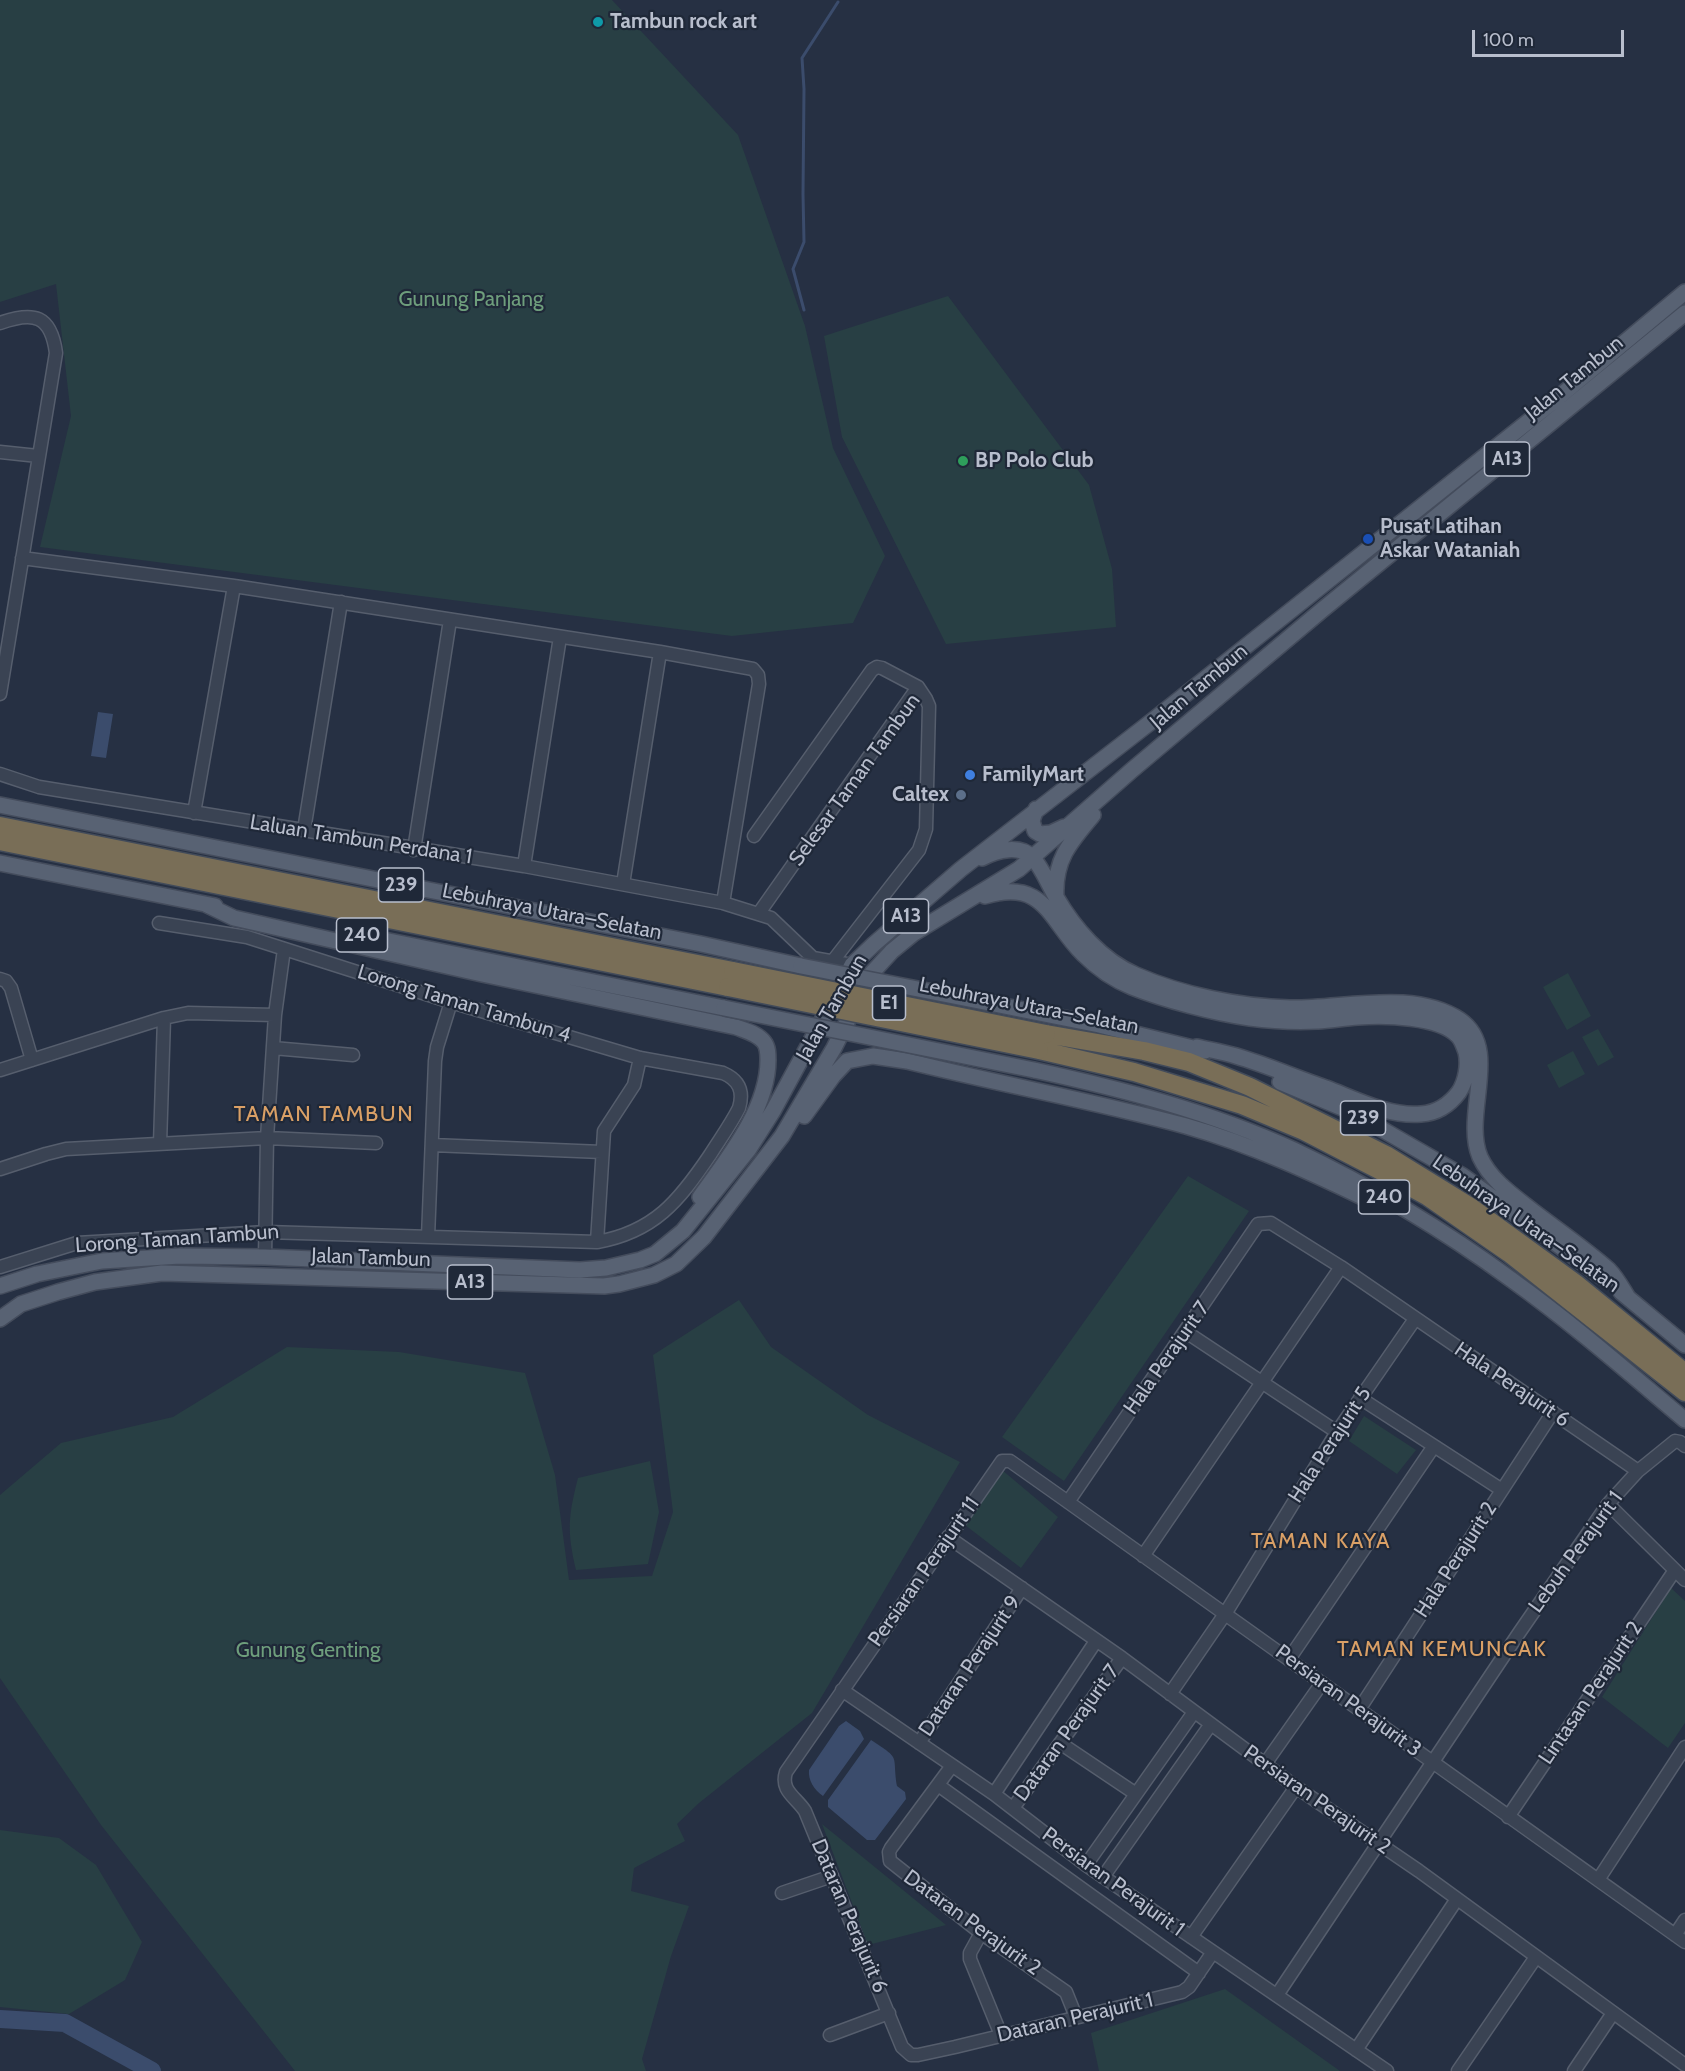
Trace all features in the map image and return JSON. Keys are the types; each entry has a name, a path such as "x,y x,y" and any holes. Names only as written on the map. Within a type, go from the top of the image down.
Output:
{"highway":[{"name":"Lebuhraya Utara–Selatan","path":"0,826 1042,1042 1144,1051 1189,1062 1250,1087 1386,1155 1472,1208 1566,1276 1685,1373"},
{"name":"Lebuhraya Utara–Selatan","path":"0,841 730,979"},
{"name":"Lebuhraya Utara–Selatan","path":"1042,1042 1242,1106 1304,1131 1385,1173 1426,1196 1509,1253 1685,1392"}],"main road":[{"name":"Jalan Tambun","path":"0,1286 37,1274 122,1259 180,1256 265,1257 580,1270 606,1268 655,1254 683,1232 729,1175 773,1111 852,965 962,868 1145,727 1554,401 1685,292"},
{"name":"Jalan Tambun","path":"0,1319 21,1304 58,1292 104,1281 162,1273 578,1286 619,1284 654,1275 676,1264 704,1237 782,1136 834,1048 871,974 892,951 914,933 1019,869 1325,607 1685,313"},
{"path":"1248,644 1269,637 1303,611 1325,607 1335,586 1360,562 1372,544"},
{"path":"1056,898 1055,881 1062,857 1090,819 1132,770"},
{"name":"239","path":"0,805 700,944 1197,1047 1352,1112 1463,1176 1627,1296 1685,1344"},
{"path":"1036,809 1032,821 1035,831 1040,834 1051,833 1077,820"},
{"path":"962,868 993,852 1005,849 1020,850 1033,857 1064,911 1092,944 1116,964 1134,975 1160,984 1207,997 1250,1005 1290,1008 1383,1003 1416,1005 1448,1014 1461,1021 1470,1030 1480,1053 1481,1070 1475,1131 1477,1147 1485,1167 1493,1178 1510,1193 1611,1272 1627,1296"},
{"name":"240","path":"0,863 1034,1070 1156,1100 1232,1125 1324,1165 1425,1221 1513,1280 1685,1420"},
{"path":"965,902 999,891 1022,892 1031,896 1050,912 1083,954 1109,975 1131,987 1196,1006 1248,1018 1319,1021 1360,1016 1396,1017 1440,1024 1460,1037 1467,1058 1467,1070 1460,1091 1441,1108 1430,1113 1408,1114 1370,1104 1236,1056 1197,1047"},
{"path":"205,904 234,918 736,1028 759,1036 766,1044 768,1053 763,1094 738,1142 691,1209 683,1232"},
{"path":"782,1136 799,1123 833,1076 847,1061 873,1056 907,1061 1186,1126 1244,1145 1306,1170 1385,1207 1425,1221"}],"street":[{"path":"0,323 36,316 48,325 56,353 0,694"},
{"path":"0,452 38,456"},
{"path":"22,558 341,602 748,668 758,675 759,684 723,903"},
{"path":"194,813 234,586"},
{"path":"304,830 341,602"},
{"path":"414,850 450,620"},
{"path":"524,867 560,637"},
{"path":"623,884 660,652"},
{"path":"754,836 872,670 876,667 882,668 918,687"},
{"name":"Selesar Taman Tambun","path":"759,913 918,687 929,706 927,818 924,840 919,850 832,962"},
{"name":"Laluan Tambun Perdana 1","path":"0,774 39,787 524,867 723,903 771,918 813,958 852,965"},
{"name":"Lorong Taman Tambun 4","path":"159,923 247,937 451,1002 640,1058 723,1073 733,1078"},
{"path":"265,1257 267,1138 275,1015 284,949"},
{"path":"0,979 6,981 11,988 32,1060"},
{"path":"428,1237 437,1047 451,1002"},
{"path":"0,1070 164,1018 188,1013 275,1015"},
{"path":"160,1144 164,1018"},
{"path":"273,1048 353,1055"},
{"path":"597,1242 604,1131 634,1085 640,1058"},
{"name":"Lorong Taman Tambun","path":"0,1267 77,1243 266,1232 597,1242 625,1236 656,1220 667,1211 695,1177 739,1108 740,1088 733,1078"},
{"path":"0,1169 66,1149 267,1138 376,1143"},
{"path":"432,1145 602,1152"},
{"name":"Hala Perajurit 6","path":"1271,1223 1341,1267 1638,1471"},
{"name":"Hala Perajurit 7","path":"1068,1502 1258,1224 1271,1223"},
{"path":"1143,1556 1341,1267"},
{"name":"Hala Perajurit 5","path":"1170,1694 1225,1614 1337,1432 1415,1319"},
{"path":"1186,1332 1337,1432"},
{"path":"1360,1398 1502,1490"},
{"name":"Hala Perajurit 2","path":"1360,1708 1552,1412"},
{"path":"1638,1471 1672,1443 1678,1441 1684,1445"},
{"path":"1289,1659 1434,1446"},
{"name":"Persiaran Perajurit 11","path":"786,1772 1000,1463 1005,1460 1010,1461"},
{"name":"Persiaran Perajurit 3","path":"1010,1461 1680,1938"},
{"name":"Lebuh Perajurit 1","path":"1277,1995 1608,1504 1638,1471"},
{"path":"1608,1504 1685,1580"},
{"name":"Persiaran Perajurit 2","path":"948,1537 1122,1658 1296,1787 1457,1899 1685,2065"},
{"name":"Lintasan Perajurit 2","path":"1508,1817 1675,1570"},
{"name":"Dataran Perajurit 9","path":"919,1743 1022,1588"},
{"name":"Dataran Perajurit 7","path":"994,1794 1096,1641"},
{"name":"Dataran Perajurit 7","path":"1013,1808 1122,1658"},
{"path":"1265,1764 1322,1683"},
{"name":"Persiaran Perajurit 1","path":"842,1690 951,1767 994,1794 1103,1877 1387,2071"},
{"path":"1086,1865 1194,1712"},
{"path":"1103,1877 1211,1724"},
{"path":"1060,1743 1136,1794"},
{"path":"1598,1880 1685,1747"},
{"name":"Dataran Perajurit 2","path":"951,1767 891,1848 889,1857 893,1865 981,1933 1066,1992 1076,2018"},
{"name":"Dataran Perajurit 6","path":"786,1772 787,1791 805,1811 904,2050 910,2055 918,2055"},
{"name":"Persiaran Perajurit 1","path":"938,1785 1199,1973"},
{"path":"1191,1937 1296,1787"},
{"path":"782,1893 832,1876"},
{"path":"1356,2050 1457,1899"},
{"path":"1680,1938 1685,1920"},
{"path":"981,1933 970,1959 1000,2036"},
{"name":"Dataran Perajurit 1","path":"918,2055 1184,1991 1214,1952"},
{"path":"1458,2071 1536,1957"},
{"path":"830,2035 889,2013"},
{"path":"1574,2071 1613,2013"}],"green space":[{"name":"Gunung Panjang","path":"0,0 612,0 738,135 805,326 833,448 885,556 853,623 732,636 40,547 71,416 56,284 0,302"},
{"name":"BP Polo Club","path":"948,296 1089,485 1112,569 1116,627 946,644 842,437 824,336"},
{"path":"1568,973 1591,1016 1567,1030 1543,987"},
{"path":"1598,1029 1614,1057 1598,1066 1582,1037"},
{"path":"1573,1051 1585,1074 1559,1088 1547,1065"},
{"path":"1188,1176 1249,1211 1064,1481 1002,1437"},
{"name":"Gunung Genting","path":"739,1300 771,1347 868,1415 960,1462 812,1713 699,1803 677,1824 685,1841 634,1868 631,1891 689,1906 671,1956 642,2059 646,2071 295,2071 101,1825 0,1678 0,1495 61,1443 173,1417 287,1347 399,1352 525,1373 555,1475 569,1580 652,1576 673,1512 653,1355"},
{"path":"1364,1416 1416,1450 1397,1474 1349,1441"},
{"path":"650,1461 659,1512 648,1564 576,1570 570,1524 578,1478"},
{"path":"1002,1470 1058,1517 1021,1568 965,1525"},
{"path":"1671,1588 1685,1601 1685,1723 1668,1748 1602,1697"},
{"path":"822,1824 946,1925 868,1945"},
{"path":"0,1830 59,1838 96,1865 142,1942 125,1980 69,2014 0,2007"},
{"path":"1225,1989 1340,2071 1099,2071 1091,2033"}],"water":[{"path":"98,712 113,714 106,758 91,756"},
{"path":"846,1721 860,1731 864,1739 823,1796 812,1784 809,1770 839,1726"},
{"path":"871,1740 894,1758 897,1786 905,1792 906,1799 875,1840 867,1840 828,1807 828,1800"}],"waterway":[{"path":"804,310 793,269 804,242 802,58 838,2"},
{"path":"0,2019 65,2023 152,2071"}],"place":[{"name":"Tambun rock art","path":"598,22"},
{"name":"BP Polo Club","path":"963,461"},
{"name":"Pusat Latihan Askar Wataniah","path":"1368,539"},
{"name":"FamilyMart","path":"970,775"},
{"name":"Caltex","path":"961,795"}],"district":[{"name":"TAMAN TAMBUN","path":"324,1115"},
{"name":"TAMAN KAYA","path":"1321,1542"},
{"name":"TAMAN KEMUNCAK","path":"1442,1650"}]}
